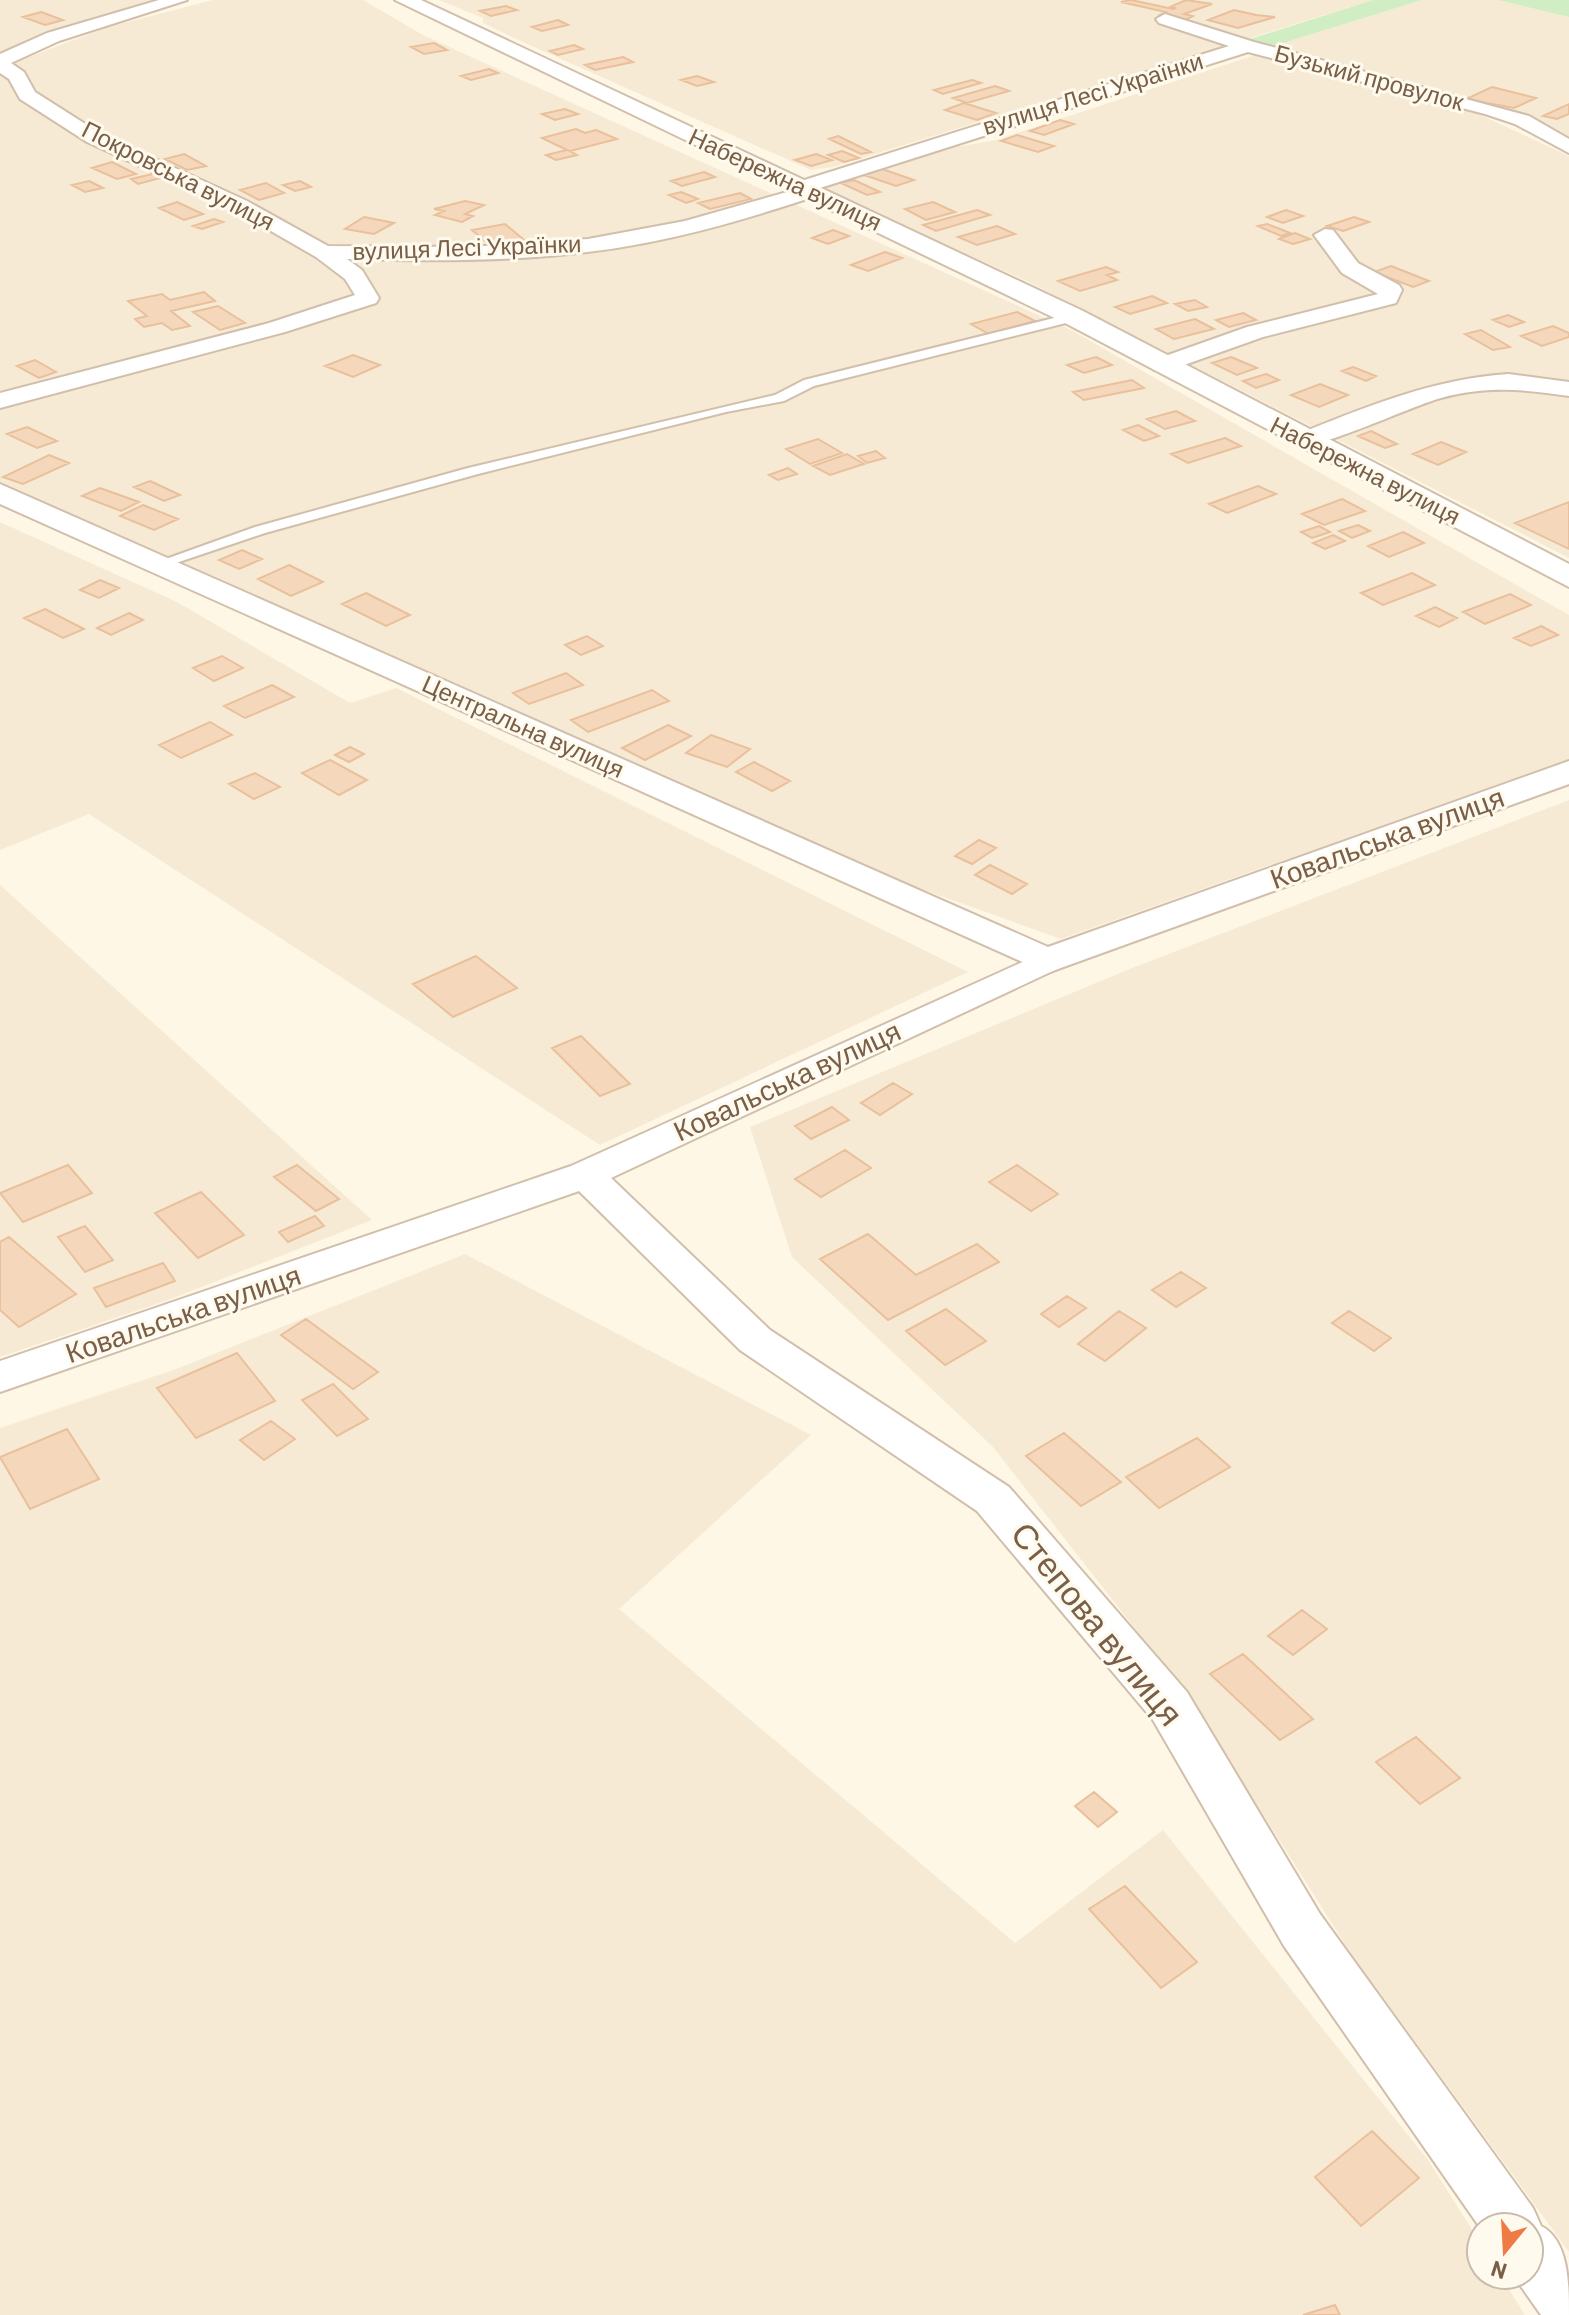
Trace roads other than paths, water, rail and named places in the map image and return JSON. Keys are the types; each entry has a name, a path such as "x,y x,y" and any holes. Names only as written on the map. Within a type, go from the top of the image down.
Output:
{"street":[{"path":"0,63 53,37 178,0"},
{"name":"Набережна вулиця","path":"405,0 1074,317 1569,577"},
{"name":"Бузький провулок","path":"1165,19 1248,46 1492,110 1522,120 1569,147"},
{"name":"вулиця Лесі Українки","path":"324,252 401,254 557,249 652,234 807,189 1132,80 1248,46"},
{"name":"Покровська вулиця","path":"0,63 17,76 27,95 94,138 240,205 324,252"},
{"path":"1162,365 1255,332 1388,298 1391,290 1350,268 1325,235"},
{"name":"вулиця Лесі Українки","path":"0,401 76,378 300,323 368,298 354,275 324,252"},
{"path":"1305,440 1352,421 1473,385 1508,381 1569,389"},
{"name":"Центральна вулиця","path":"0,493 1047,961"},
{"name":"Ковальська вулиця","path":"0,1377 585,1175 1047,961 1569,772"},
{"name":"Степова вулиця","path":"585,1175 755,1340 993,1499 1004,1511 1170,1706 1302,1930 1502,2211"},
{"path":"1545,2272 1569,2306"}],"lane":[{"path":"159,564 260,530 473,471 726,408 779,398 809,383 1074,317"}]}
